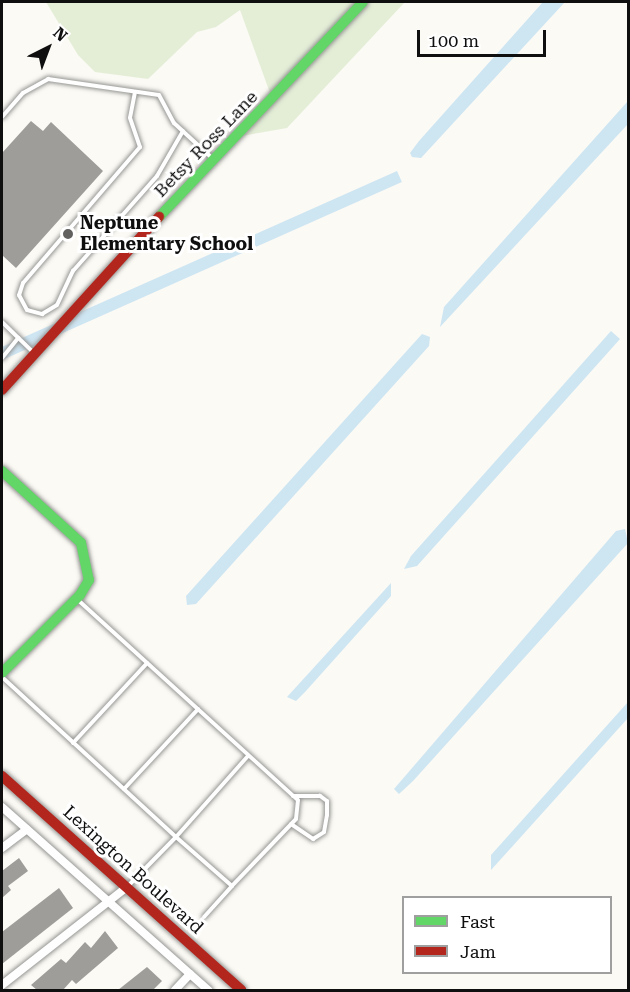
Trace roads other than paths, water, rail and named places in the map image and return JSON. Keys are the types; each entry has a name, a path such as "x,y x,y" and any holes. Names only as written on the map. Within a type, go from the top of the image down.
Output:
{"street":[{"name":"Betsy Ross Lane","path":"2,390 212,158 363,2"},
{"path":"2,471 81,543 88,580 76,599 2,675"},
{"name":"Lexington Boulevard","path":"2,776 241,990"},
{"path":"2,807 208,990"},
{"path":"2,848 27,829"},
{"path":"2,985 127,887"},
{"path":"175,990 190,974"}],"lane":[{"path":"2,117 23,93 48,79 135,92 165,100 183,131 212,158"},
{"path":"135,92 130,118 140,147 23,282 19,295 27,310 42,314 57,305 73,271 157,176 183,131"},
{"path":"2,322 35,353"},
{"path":"2,358 18,338"},
{"path":"76,599 293,796 298,810 291,824 204,917"},
{"path":"73,743 147,663"},
{"path":"2,675 73,743 232,886"},
{"path":"124,789 198,710"},
{"path":"127,887 176,837 248,756"},
{"path":"291,824 313,839 324,832 327,815 327,801 320,796 293,796"}],"water":[{"path":"543,2 565,2 421,158 412,157 410,153 419,141"},
{"path":"628,101 628,124 440,327 444,307"},
{"path":"397,171 402,182 2,360 2,347"},
{"path":"611,331 620,339 417,566 404,569 411,556"},
{"path":"422,334 430,337 429,346 196,604 187,605 186,596"},
{"path":"625,529 628,543 399,794 394,789 616,531"},
{"path":"391,583 391,596 305,692 296,701 287,697"},
{"path":"628,702 628,718 491,870 491,855"}],"place":[{"name":"Neptune Elementary School","path":"68,234"}]}
